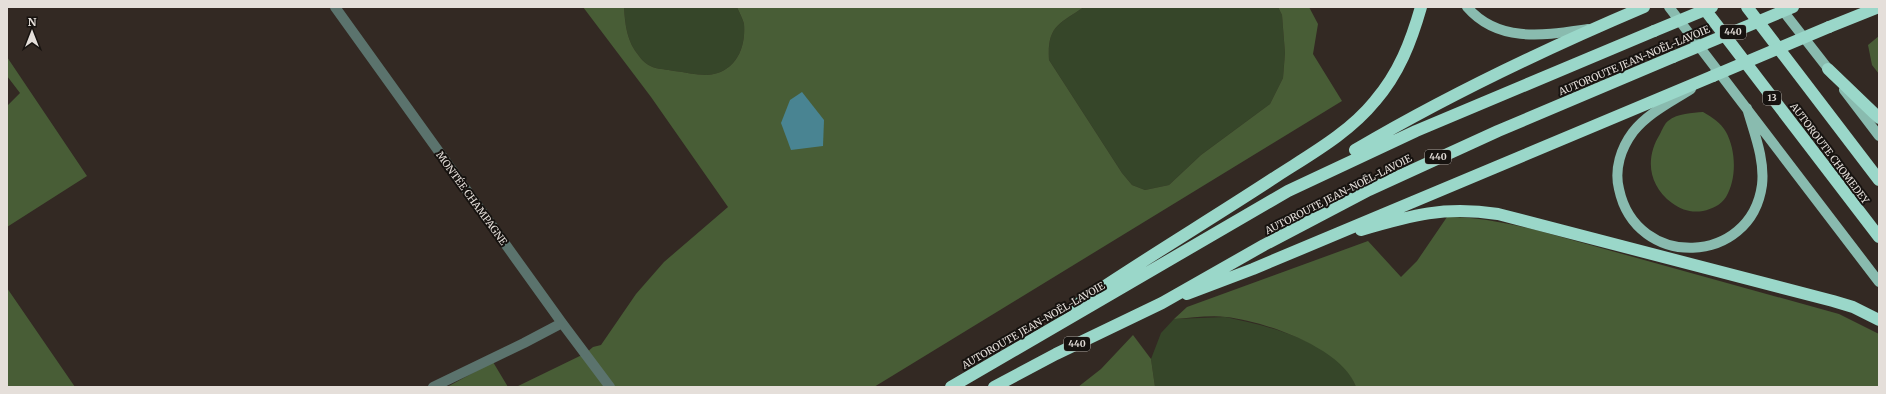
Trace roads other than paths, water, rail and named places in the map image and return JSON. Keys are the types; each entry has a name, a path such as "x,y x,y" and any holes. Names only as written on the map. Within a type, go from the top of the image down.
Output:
{"highway":[{"path":"1002,357 1121,275 1271,180 1351,125 1374,103 1393,77 1408,48 1422,7"},
{"name":"AUTOROUTE CHOMEDEY","path":"1703,7 1879,238"},
{"name":"AUTOROUTE JEAN-NOËL-LAVOIE","path":"950,387 1288,191 1416,131 1712,7"},
{"path":"1747,7 1879,180"},
{"name":"AUTOROUTE JEAN-NOËL-LAVOIE","path":"994,387 1056,354 1162,303 1264,245 1393,179 1498,131 1793,7"},
{"path":"1162,303 1221,282 1308,246 1693,86 1713,76 1877,7"},
{"path":"1288,191 1369,142 1483,80 1596,27 1640,9"},
{"path":"1828,69 1879,118"},
{"path":"1308,246 1417,214 1450,211 1488,213 1531,222 1827,299 1853,307 1879,320"}],"main road":[{"path":"1467,7 1479,19 1491,26 1520,34 1549,34 1596,27"},
{"path":"1669,7 1879,282"},
{"path":"1780,7 1879,136"},
{"path":"1693,86 1647,118 1628,139 1620,155 1617,180 1625,210 1640,230 1658,242 1676,248 1689,249 1711,245 1733,234 1750,216 1760,192 1762,169 1761,156 1746,108"}],"street":[{"name":"MONTÉE CHAMPAGNE","path":"335,7 562,323 610,387"},
{"path":"433,387 562,323"}],"water":[{"path":"802,92 824,120 823,146 791,150 781,123 790,100"}]}
